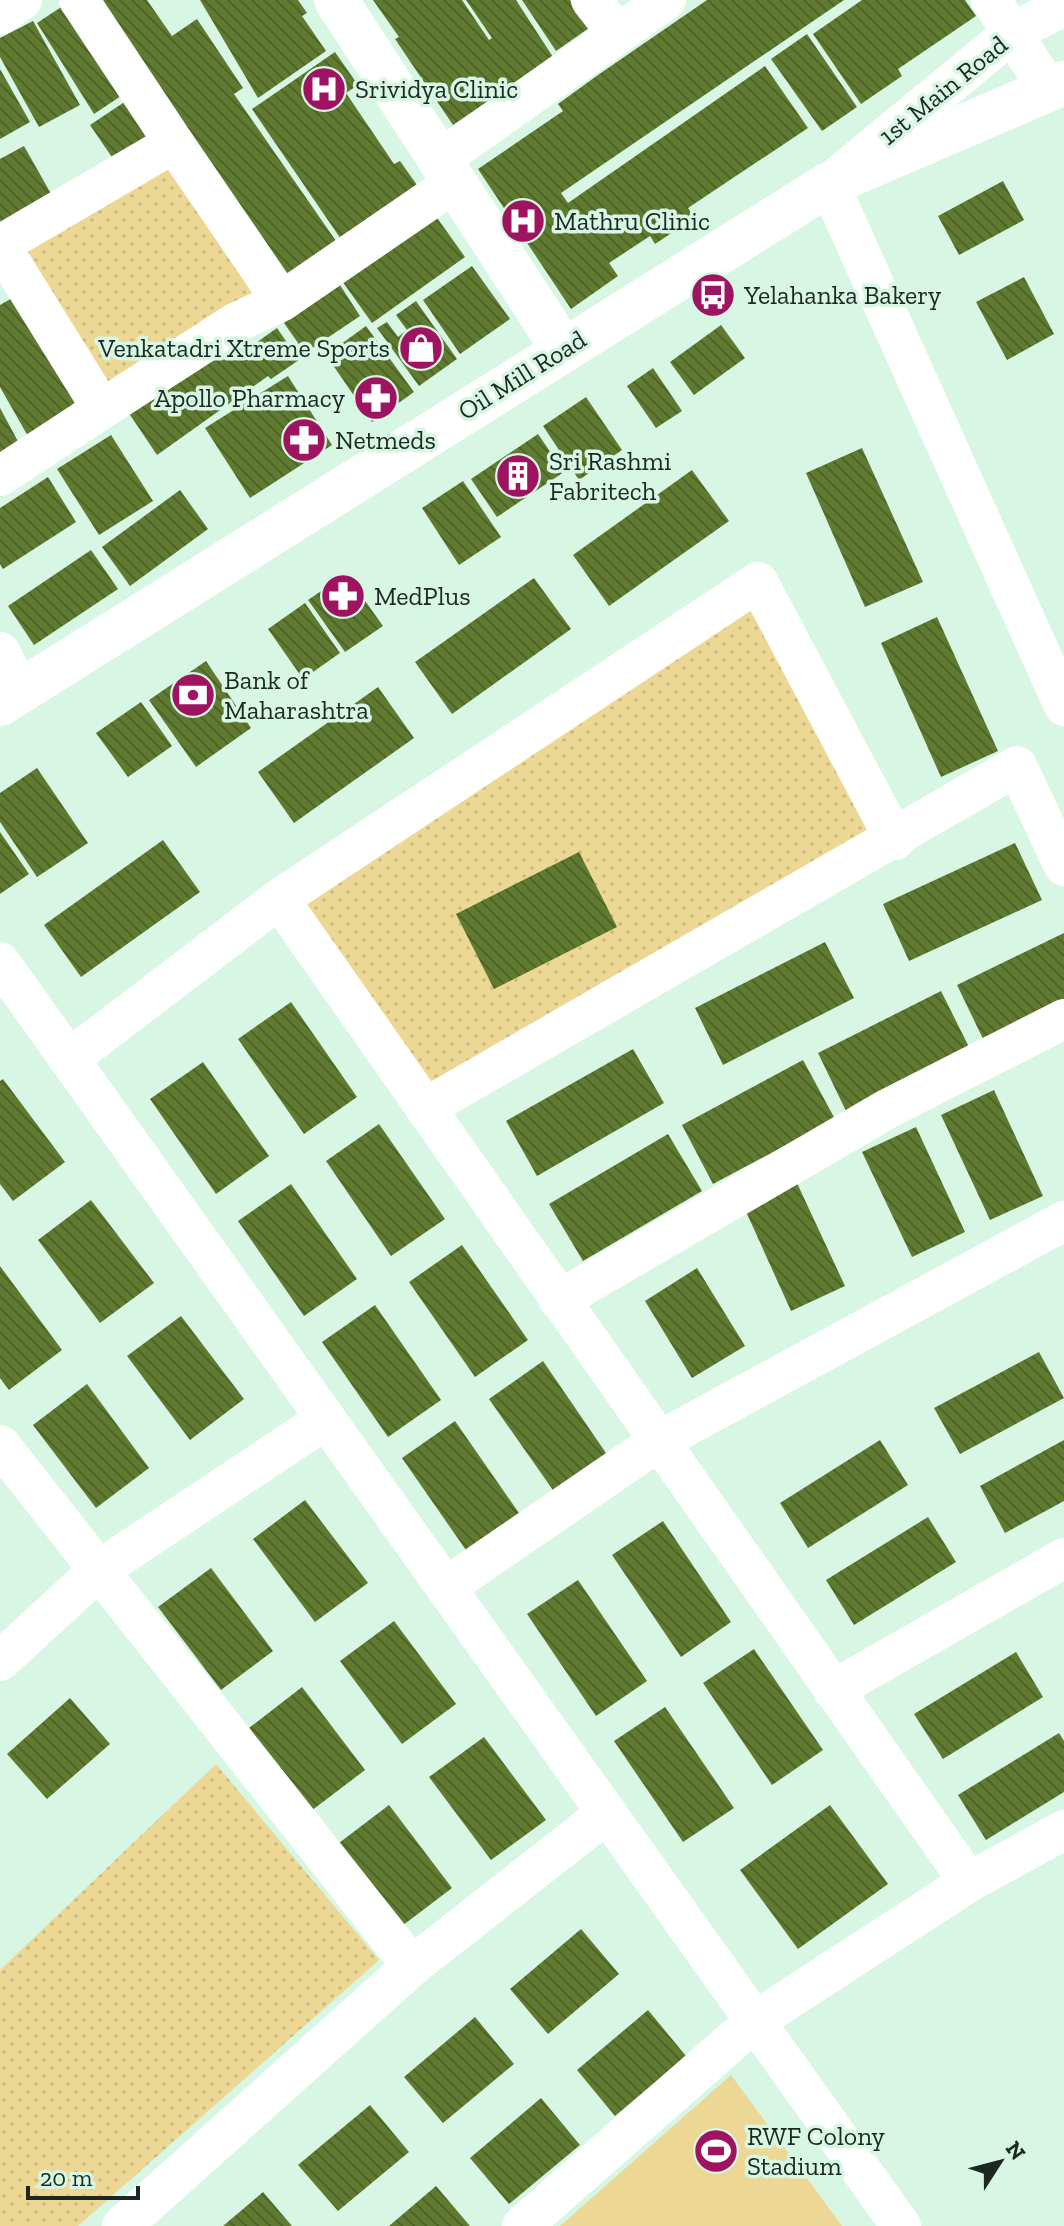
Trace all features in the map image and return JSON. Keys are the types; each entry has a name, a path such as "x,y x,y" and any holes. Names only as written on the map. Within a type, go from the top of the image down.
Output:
{"main road":[{"path":"336,0 563,349"},
{"name":"Oil Mill Road","path":"10,697 829,184 1056,86"}],"street":[{"path":"0,15 22,0"},
{"path":"79,0 282,301"},
{"path":"591,0 617,33"},
{"path":"0,476 235,323 282,301 617,33 666,0"},
{"path":"991,0 1056,86"},
{"name":"1st Main Road","path":"829,184 1013,32 1064,6"},
{"path":"102,409 0,245 174,143"},
{"path":"829,184 1064,706"},
{"path":"69,1059 279,899 758,582 895,840"},
{"path":"0,652 10,697"},
{"path":"425,1108 895,840 1017,766 1064,866"},
{"path":"279,899 969,1882"},
{"path":"0,962 901,2226"},
{"path":"559,1300 887,1109 1064,1019"},
{"path":"446,1587 659,1441 1064,1221"},
{"path":"0,1661 99,1570 326,1419"},
{"path":"0,1445 412,1966"},
{"path":"833,1690 1064,1558"},
{"path":"122,2226 412,1966 607,1813"},
{"path":"522,2226 755,2021 969,1882 1064,1830"}],"shaded area":[{"path":"172,150 270,293 104,401 7,247"},
{"path":"758,582 895,840 425,1108 279,899"},
{"path":"216,1764 379,1960 78,2226 0,2226 0,1970"},
{"name":"RWF Colony Stadium","path":"731,2075 842,2226 560,2226"}],"building":[{"path":"72,0 133,88 94,114 37,23"},
{"path":"97,0 147,0 172,36 197,19 243,88 234,94 345,254 290,290"},
{"path":"200,0 298,0 307,13 302,16 326,51 258,98"},
{"path":"373,0 462,0 489,40 492,38 466,0 516,0 553,57 453,125 395,39 399,37"},
{"path":"522,0 570,0 589,28 556,51"},
{"path":"707,0 844,0 561,193 568,203 765,66 808,128 688,208 694,218 655,244 650,236 609,263 618,276 571,309 478,169 563,111 558,104"},
{"path":"862,0 965,0 976,16 898,69 902,76 861,104 813,34"},
{"path":"33,21 80,105 39,127 0,57 0,38"},
{"path":"807,34 857,107 822,131 771,59"},
{"path":"335,52 358,85 346,93 394,164 400,161 424,195 347,248 252,109"},
{"path":"0,69 30,122 0,139"},
{"path":"129,99 159,143 120,169 90,125"},
{"path":"24,146 54,199 0,229 0,159"},
{"path":"1003,181 1024,220 959,255 938,216"},
{"path":"435,215 465,257 372,323 342,281"},
{"path":"472,266 510,319 460,354 423,300"},
{"path":"1024,277 1054,334 1007,360 976,302"},
{"path":"340,285 360,316 305,353 284,323"},
{"path":"21,293 83,407 29,438 0,387 0,305"},
{"name":"Venkatadri Xtreme Sports","path":"416,301 457,359 419,386 377,328 387,322 398,337 407,330 396,315"},
{"path":"721,325 745,358 694,395 670,362"},
{"path":"366,326 414,392 372,422 326,355"},
{"path":"277,328 299,360 271,379 268,376 157,455 122,403 239,331 250,347"},
{"path":"653,368 682,411 656,428 627,386"},
{"path":"288,376 332,445 250,498 205,428"},
{"path":"586,397 622,450 579,480 543,426"},
{"path":"0,408 21,447 0,458"},
{"name":"Sri Rashmi Fabritech","path":"538,434 564,472 497,517 471,479"},
{"path":"111,435 153,501 99,535 57,469"},
{"path":"862,448 923,582 865,607 806,473"},
{"path":"692,470 729,521 609,606 573,555"},
{"path":"48,477 76,522 3,569 0,564 0,508"},
{"path":"463,481 501,537 459,565 422,508"},
{"path":"180,490 208,529 130,586 102,547"},
{"path":"91,550 118,589 34,645 8,606"},
{"path":"346,574 383,626 345,652 308,600"},
{"path":"534,578 571,629 452,714 415,662"},
{"path":"305,603 340,653 303,679 268,629"},
{"path":"937,617 998,751 941,777 881,643"},
{"path":"206,661 251,728 196,767 149,700"},
{"path":"378,687 414,738 294,823 258,772"},
{"path":"141,702 172,746 128,777 96,733"},
{"path":"37,768 88,843 37,877 0,822 0,793"},
{"path":"0,832 29,874 0,894"},
{"path":"163,840 200,892 81,977 44,925"},
{"path":"1015,843 1042,900 909,961 883,904"},
{"path":"579,852 617,927 494,989 456,914"},
{"path":"1064,933 1064,1007 986,1045 957,985"},
{"path":"825,942 854,998 723,1065 695,1008"},
{"path":"941,991 971,1051 847,1113 818,1053"},
{"path":"291,1002 357,1097 304,1134 238,1039"},
{"path":"633,1049 664,1103 537,1176 506,1121"},
{"path":"803,1060 835,1119 713,1184 682,1125"},
{"path":"203,1062 269,1156 216,1194 150,1099"},
{"path":"3,1079 65,1162 13,1201 0,1184 0,1081"},
{"path":"994,1090 1043,1196 990,1220 941,1115"},
{"path":"379,1124 445,1219 391,1256 326,1161"},
{"path":"916,1127 965,1232 912,1257 862,1152"},
{"path":"668,1134 702,1191 583,1261 549,1204"},
{"path":"796,1181 845,1286 791,1311 743,1205"},
{"path":"291,1184 357,1279 304,1316 238,1221"},
{"path":"91,1200 154,1283 100,1323 38,1240"},
{"path":"462,1245 528,1340 475,1377 409,1282"},
{"path":"0,1266 62,1350 9,1390 0,1378"},
{"path":"697,1268 745,1346 692,1378 645,1301"},
{"path":"375,1305 441,1400 388,1437 322,1342"},
{"path":"181,1316 244,1399 190,1440 127,1356"},
{"path":"1039,1352 1064,1398 960,1454 934,1408"},
{"path":"543,1361 608,1456 555,1493 489,1399"},
{"path":"87,1384 149,1468 96,1508 33,1425"},
{"path":"455,1421 521,1516 468,1553 402,1458"},
{"path":"880,1440 908,1485 808,1548 780,1503"},
{"path":"1064,1440 1064,1501 1005,1533 980,1486"},
{"path":"305,1500 368,1583 315,1622 253,1539"},
{"path":"928,1517 956,1562 854,1625 826,1580"},
{"path":"663,1521 731,1622 681,1657 612,1555"},
{"path":"211,1568 273,1651 221,1690 158,1607"},
{"path":"578,1580 647,1681 596,1716 527,1614"},
{"path":"394,1621 456,1704 402,1744 340,1661"},
{"path":"754,1649 823,1750 772,1785 703,1683"},
{"path":"1016,1652 1043,1697 943,1759 914,1714"},
{"path":"302,1687 365,1770 311,1811 249,1728"},
{"path":"70,1698 110,1744 47,1799 7,1754"},
{"path":"665,1707 734,1808 683,1842 614,1741"},
{"path":"1059,1733 1064,1741 1064,1792 986,1840 958,1795"},
{"path":"484,1737 546,1820 491,1860 429,1777"},
{"path":"389,1805 452,1888 398,1929 335,1846"},
{"path":"830,1805 888,1884 798,1949 740,1870"},
{"path":"581,1929 619,1974 548,2034 510,1989"},
{"path":"648,2010 686,2056 615,2116 577,2070"},
{"path":"475,2017 514,2064 443,2123 404,2077"},
{"path":"541,2098 580,2145 509,2204 470,2158"},
{"path":"370,2105 409,2152 338,2211 298,2165"},
{"path":"436,2186 470,2226 389,2226"},
{"path":"263,2192 292,2226 223,2226"}],"place":[{"name":"Srividya Clinic","path":"324,89"},
{"name":"Mathru Clinic","path":"523,221"},
{"name":"Yelahanka Bakery","path":"713,295"},
{"name":"Venkatadri Xtreme Sports","path":"421,348"},
{"name":"Apollo Pharmacy","path":"376,398"},
{"name":"Netmeds","path":"304,440"},
{"name":"Sri Rashmi Fabritech","path":"518,476"},
{"name":"MedPlus","path":"343,596"},
{"name":"Bank of Maharashtra","path":"193,695"},
{"name":"RWF Colony Stadium","path":"716,2151"}]}
